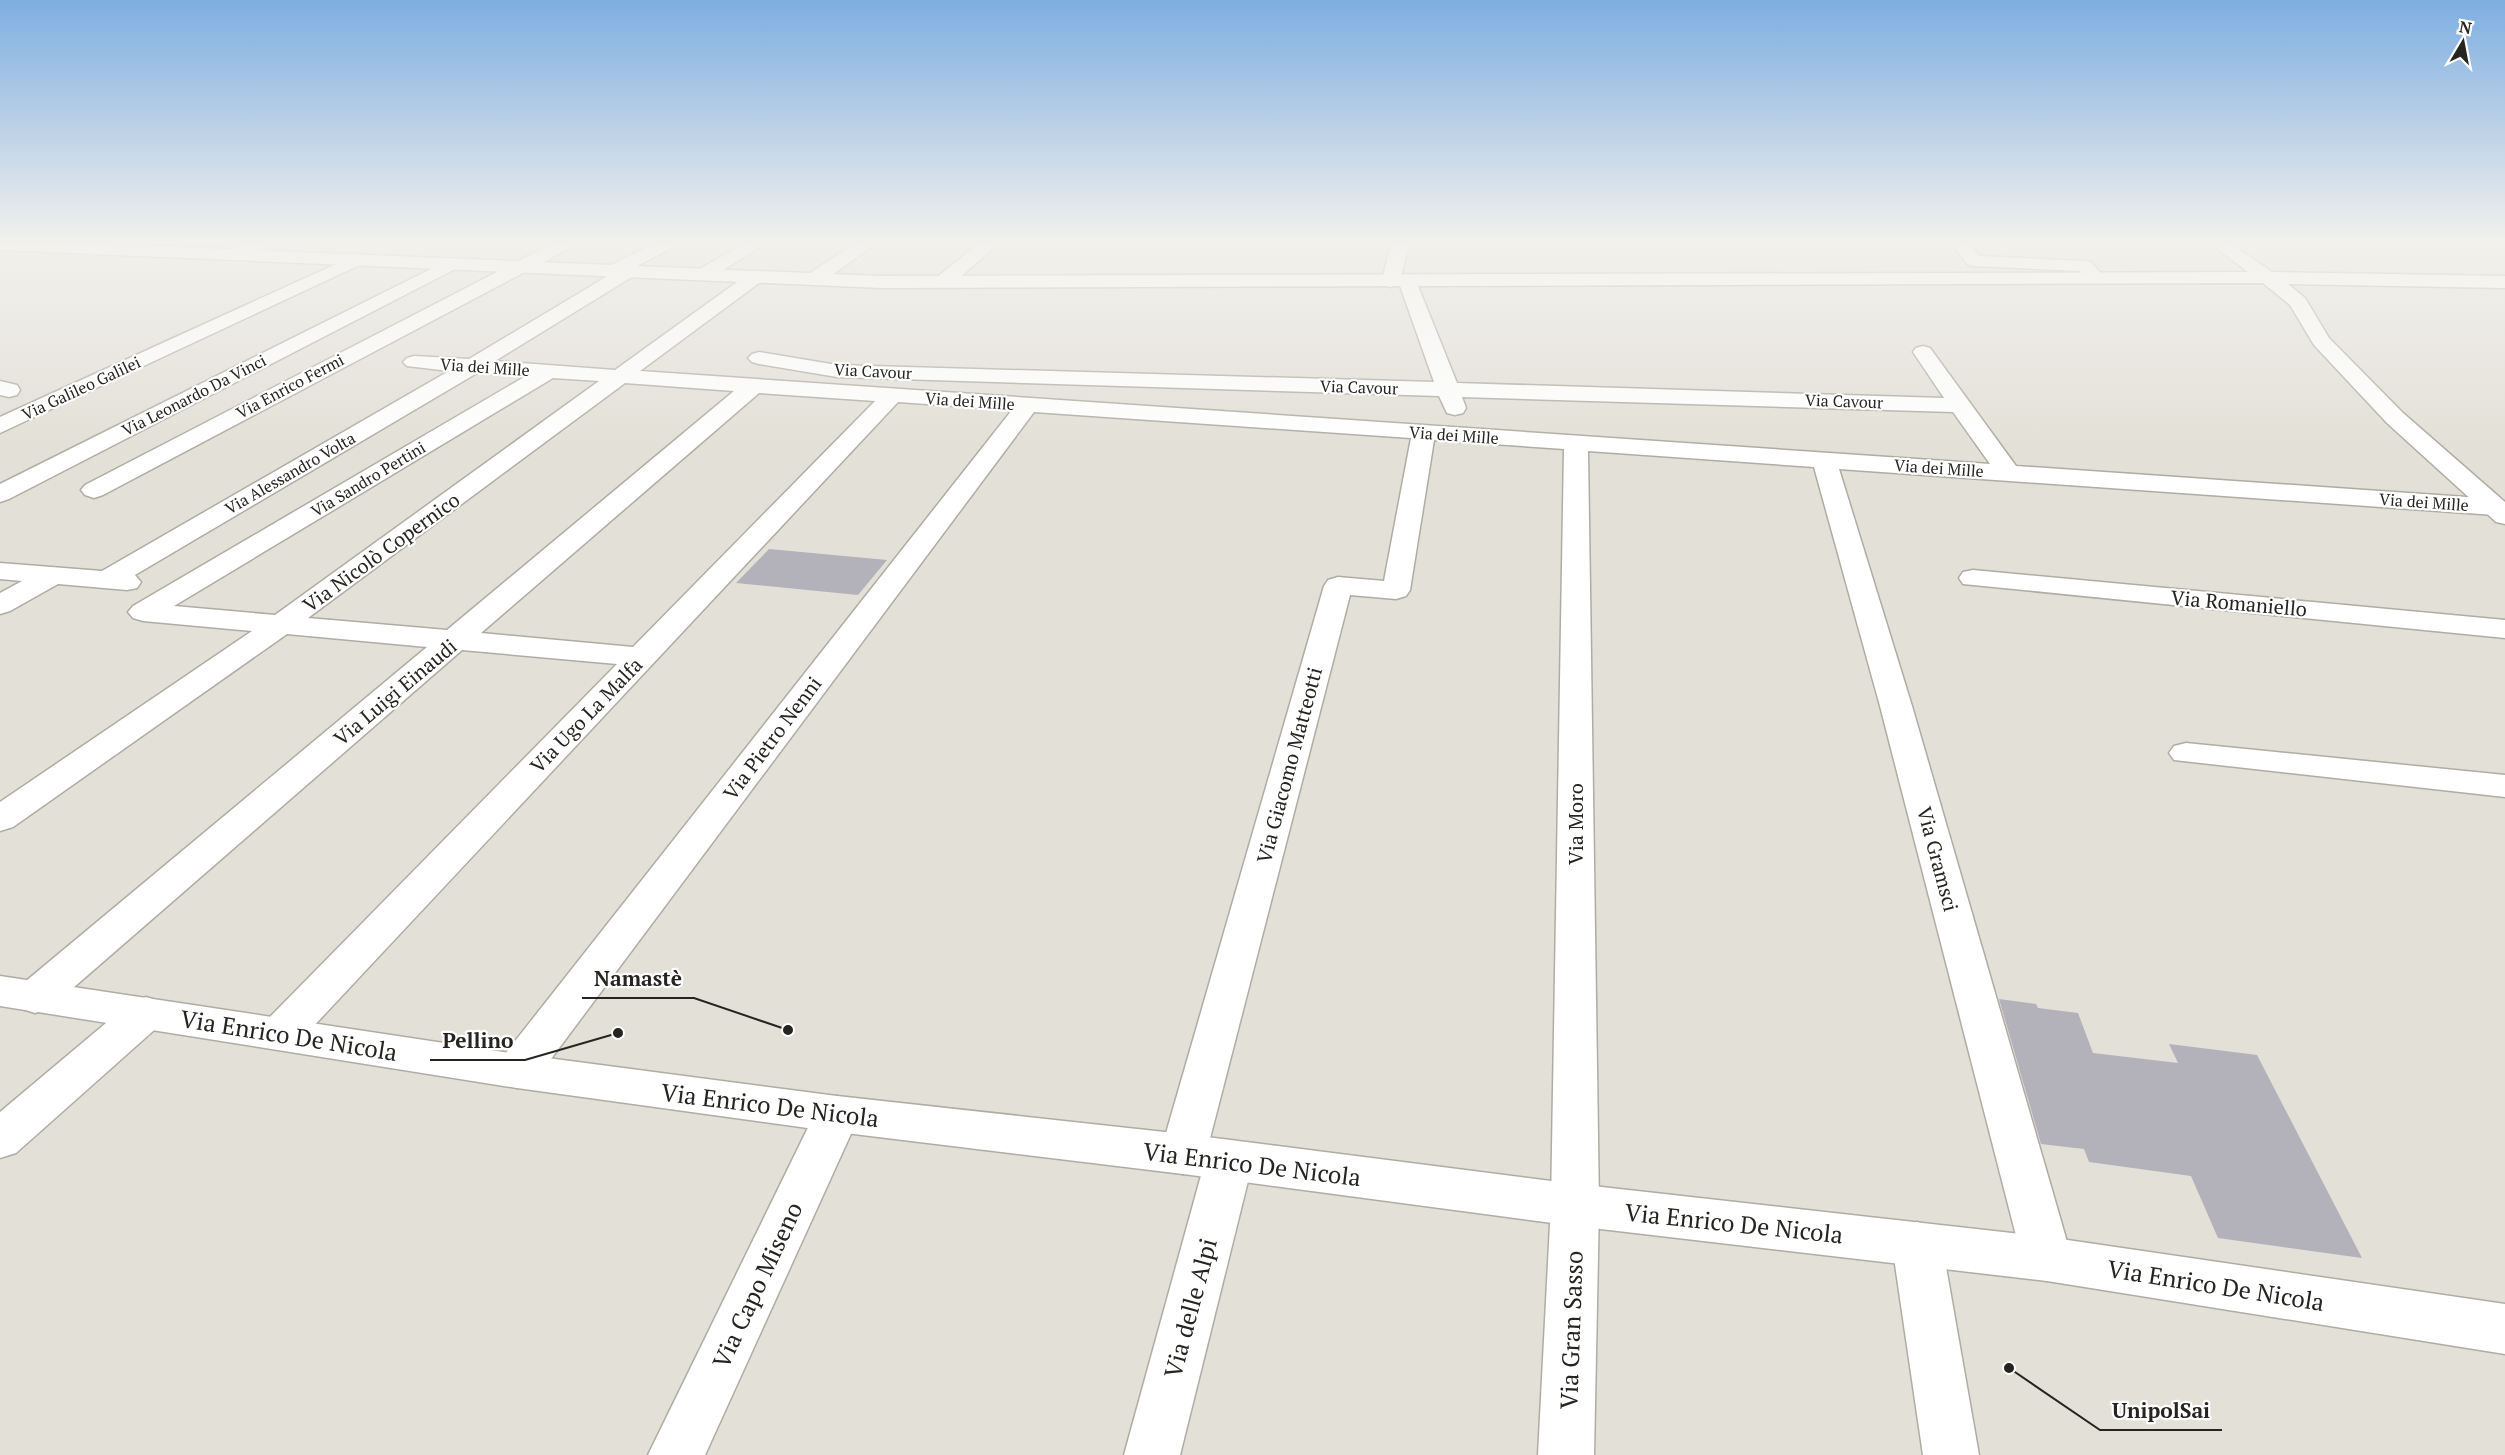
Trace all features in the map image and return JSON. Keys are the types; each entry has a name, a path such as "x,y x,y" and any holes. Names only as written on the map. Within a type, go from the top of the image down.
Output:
{"street":[{"name":"Via Galileo Galilei","path":"0,426 247,311"},
{"name":"Via Leonardo Da Vinci","path":"0,494 348,311"},
{"name":"Via Enrico Fermi","path":"94,490 434,311"},
{"name":"Via Alessandro Volta","path":"107,580 473,366 559,311"},
{"name":"Via Nicolò Copernico","path":"0,819 280,625 710,311"},
{"path":"1413,311 1448,389 1465,435"},
{"path":"2303,311 2320,341 2395,418 2500,511"},
{"path":"1923,352 2008,473"},
{"name":"Via dei Mille","path":"414,362 622,377 756,372 892,396 2008,473 2500,511"},
{"name":"Via Sandro Pertini","path":"280,625 143,612 549,371"},
{"name":"Via Cavour","path":"756,372 837,371 1960,405"},
{"name":"Via Luigi Einaudi","path":"18,994 455,641 756,372"},
{"name":"Via Ugo La Malfa","path":"280,1034 892,396"},
{"name":"Via Pietro Nenni","path":"517,1071 1028,405"},
{"name":"Via Giacomo Matteotti","path":"1206,1157 1338,586 1396,590 1424,432"},
{"name":"Via Moro","path":"1575,1205 1576,443"},
{"name":"Via Gramsci","path":"1824,460 1896,706 2047,1259"},
{"path":"0,571 186,586"},
{"path":"0,605 52,576"},
{"name":"Via Romaniello","path":"1973,578 2505,629"},
{"path":"280,625 641,657"},
{"path":"2186,753 2505,786"},
{"name":"Via Enrico De Nicola","path":"18,994 517,1071 837,1114 1206,1157 1575,1205 2047,1259 2505,1329"},
{"path":"0,1139 146,1013"},
{"name":"Via Capo Miseno","path":"676,1455 837,1114"},
{"name":"Via delle Alpi","path":"1152,1455 1206,1157"},
{"name":"Via Gran Sasso","path":"1566,1455 1575,1205"},
{"path":"1917,1244 1951,1455"}],"building":[{"path":"769,549 887,560 858,595 736,583"},
{"path":"1999,999 2036,1004 2038,1008 2078,1013 2093,1053 2178,1063 2169,1044 2257,1055 2362,1258 2218,1238 2191,1176 2089,1162 2084,1149 2041,1144"}],"place":[{"name":"Namastè","path":"788,1030"},
{"name":"Pellino","path":"618,1033"},
{"name":"UnipolSai","path":"2009,1368"}]}
